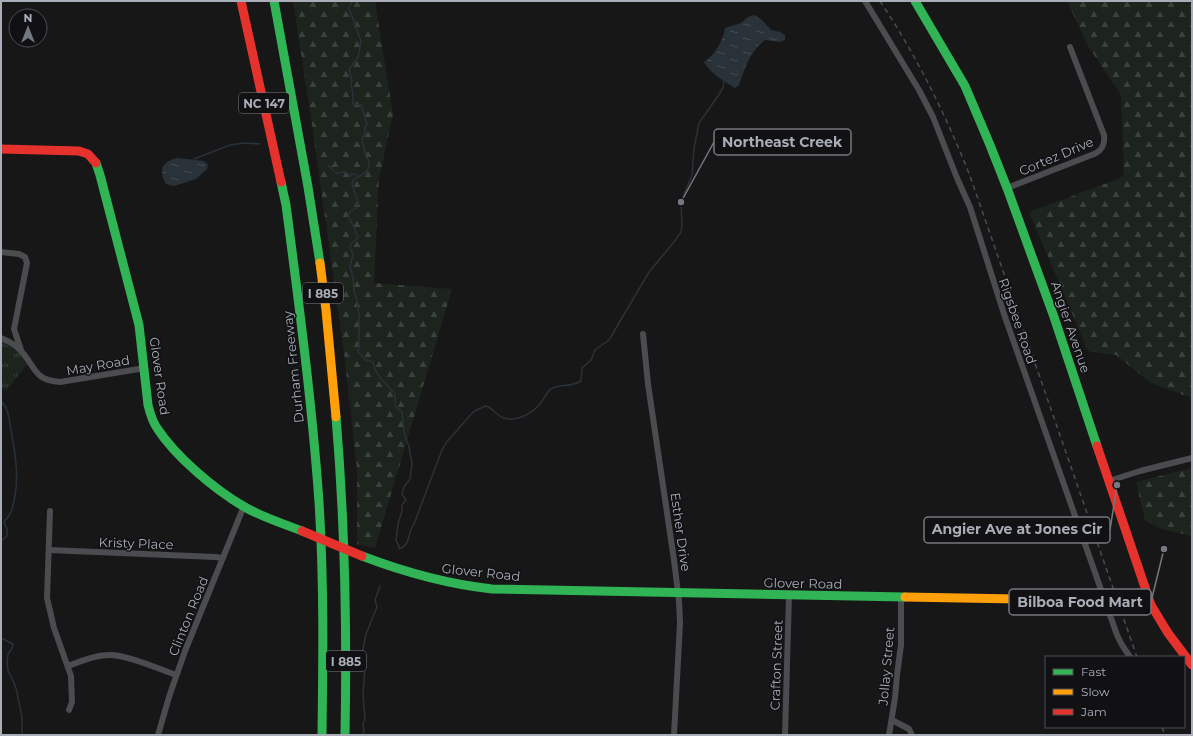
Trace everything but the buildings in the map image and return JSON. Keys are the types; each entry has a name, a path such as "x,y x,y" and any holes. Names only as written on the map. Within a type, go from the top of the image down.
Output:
{"main road":[{"name":"Durham Freeway","path":"241,1 286,205 305,348 319,502 323,636 322,735"},
{"name":"I 885","path":"249,1 265,78 286,205"},
{"name":"I 885","path":"274,1 310,201 324,297 330,352 338,449 343,539 346,661 345,735"},
{"name":"Angier Avenue","path":"915,1 965,86 1007,188 1057,323 1147,596 1168,634 1192,665"},
{"name":"Glover Road","path":"1,149 79,151 89,154 98,167 137,316 145,368 147,397 151,415 153,422 167,442 223,493 244,506 362,556 420,577 449,584 478,588 559,591 1106,601 1118,601 1147,596"}],"street":[{"name":"Rigsbee Road","path":"866,1 919,90 933,117 957,178 970,206 1005,317 1117,635 1129,656"},
{"name":"Cortez Drive","path":"1007,188 1094,154 1102,149 1105,141 1104,134 1070,47"},
{"path":"1,252 19,254 25,257 27,264 14,329 21,350"},
{"path":"14,329 2,339 21,350"},
{"name":"Esther Drive","path":"643,334 648,384 678,593 680,623 674,735"},
{"name":"May Road","path":"21,350 39,375 53,382 68,381 145,368"},
{"path":"1109,481 1140,471 1192,458"},
{"name":"Clinton Road","path":"158,735 176,675 244,506"},
{"path":"50,511 47,598 54,628 71,676 72,702 69,710"},
{"name":"Kristy Place","path":"49,550 223,558"},
{"name":"Crafton Street","path":"785,735 789,595"},
{"name":"Jollay Street","path":"889,735 901,645 901,598"},
{"path":"68,666 98,656 116,656 139,662 176,675"},
{"path":"892,720 910,729 912,735"}],"green space":[{"path":"293,1 375,1 393,114 379,179 374,283 452,289 375,548 357,544 357,470 344,352"},
{"path":"1067,1 1192,1 1192,398 1151,383 1116,355 1088,351 1029,212 1118,179 1124,174 1121,95 1088,46"},
{"path":"1,341 20,353 27,364 6,391 1,387"},
{"path":"1192,468 1192,536 1161,529 1145,520 1136,482"}],"water":[{"path":"754,15 762,20 771,30 785,35 785,40 779,42 765,40 760,44 755,49 749,60 739,85 735,88 714,74 704,62 712,56 718,47 725,28 741,23 748,17"},
{"path":"178,158 204,161 208,165 207,169 196,179 174,186 166,184 162,174 163,167 168,161"}],"waterway":[{"path":"352,1 349,8 361,41 358,58 349,69 352,80 353,104 361,105 367,124 362,140 365,154 369,160 369,168 353,180 352,184 358,201 356,208 350,212 348,216 358,238 351,244 350,247 353,255 350,267 359,315 358,352 366,360 373,362 378,375 395,394 395,406 402,412 404,432 409,447 412,464 410,479 404,487 402,494 406,500 402,505 402,511 398,524 396,541 399,549 408,541 442,450 446,443 473,412 486,406 504,418 519,418 536,408 548,392 554,387 581,381 582,368 591,360 595,350 609,340 649,272 681,232 681,202 692,175 694,148 699,123 723,88 724,81"},
{"path":"194,159 230,145 244,143 260,144"},
{"path":"328,165 336,173 345,172 349,175 355,174 358,176"},
{"path":"1,402 6,407 9,419 16,460 17,479 11,511 4,522 7,530 7,536 1,541"},
{"path":"363,735 363,724 365,719 363,695 365,666 363,649 366,634 377,607 375,600 380,586"},
{"path":"1,638 13,644 8,654 7,663 8,671 16,688 22,717 22,735"}],"railway":[{"path":"880,1 930,86 970,176 1137,656"},
{"path":"1162,728 1165,735"}],"traffic: fast":[{"path":"274,1 308,187 320,263"},
{"path":"915,1 965,86 990,145 1054,317 1097,446"},
{"path":"96,163 139,325 148,405 155,425 184,461 220,491 257,513 302,531"},
{"path":"281,182 286,205 305,354 319,502 321,531 323,648 322,735"},
{"path":"336,417 345,576 345,735"},
{"path":"362,556 426,577 492,589 905,597"}],"traffic: slow":[{"path":"320,263 336,417"},
{"path":"905,597 1118,601 1147,596"}],"traffic: jam":[{"path":"241,1 281,182"},
{"path":"1,149 79,151 88,154 96,163"},
{"path":"1097,446 1151,605 1168,633 1192,665"},
{"path":"302,531 362,556"}],"place":[{"name":"Northeast Creek","path":"681,202"},
{"name":"Angier Ave at Jones Cir","path":"1117,485"},
{"name":"Bilboa Food Mart","path":"1164,549"}]}
